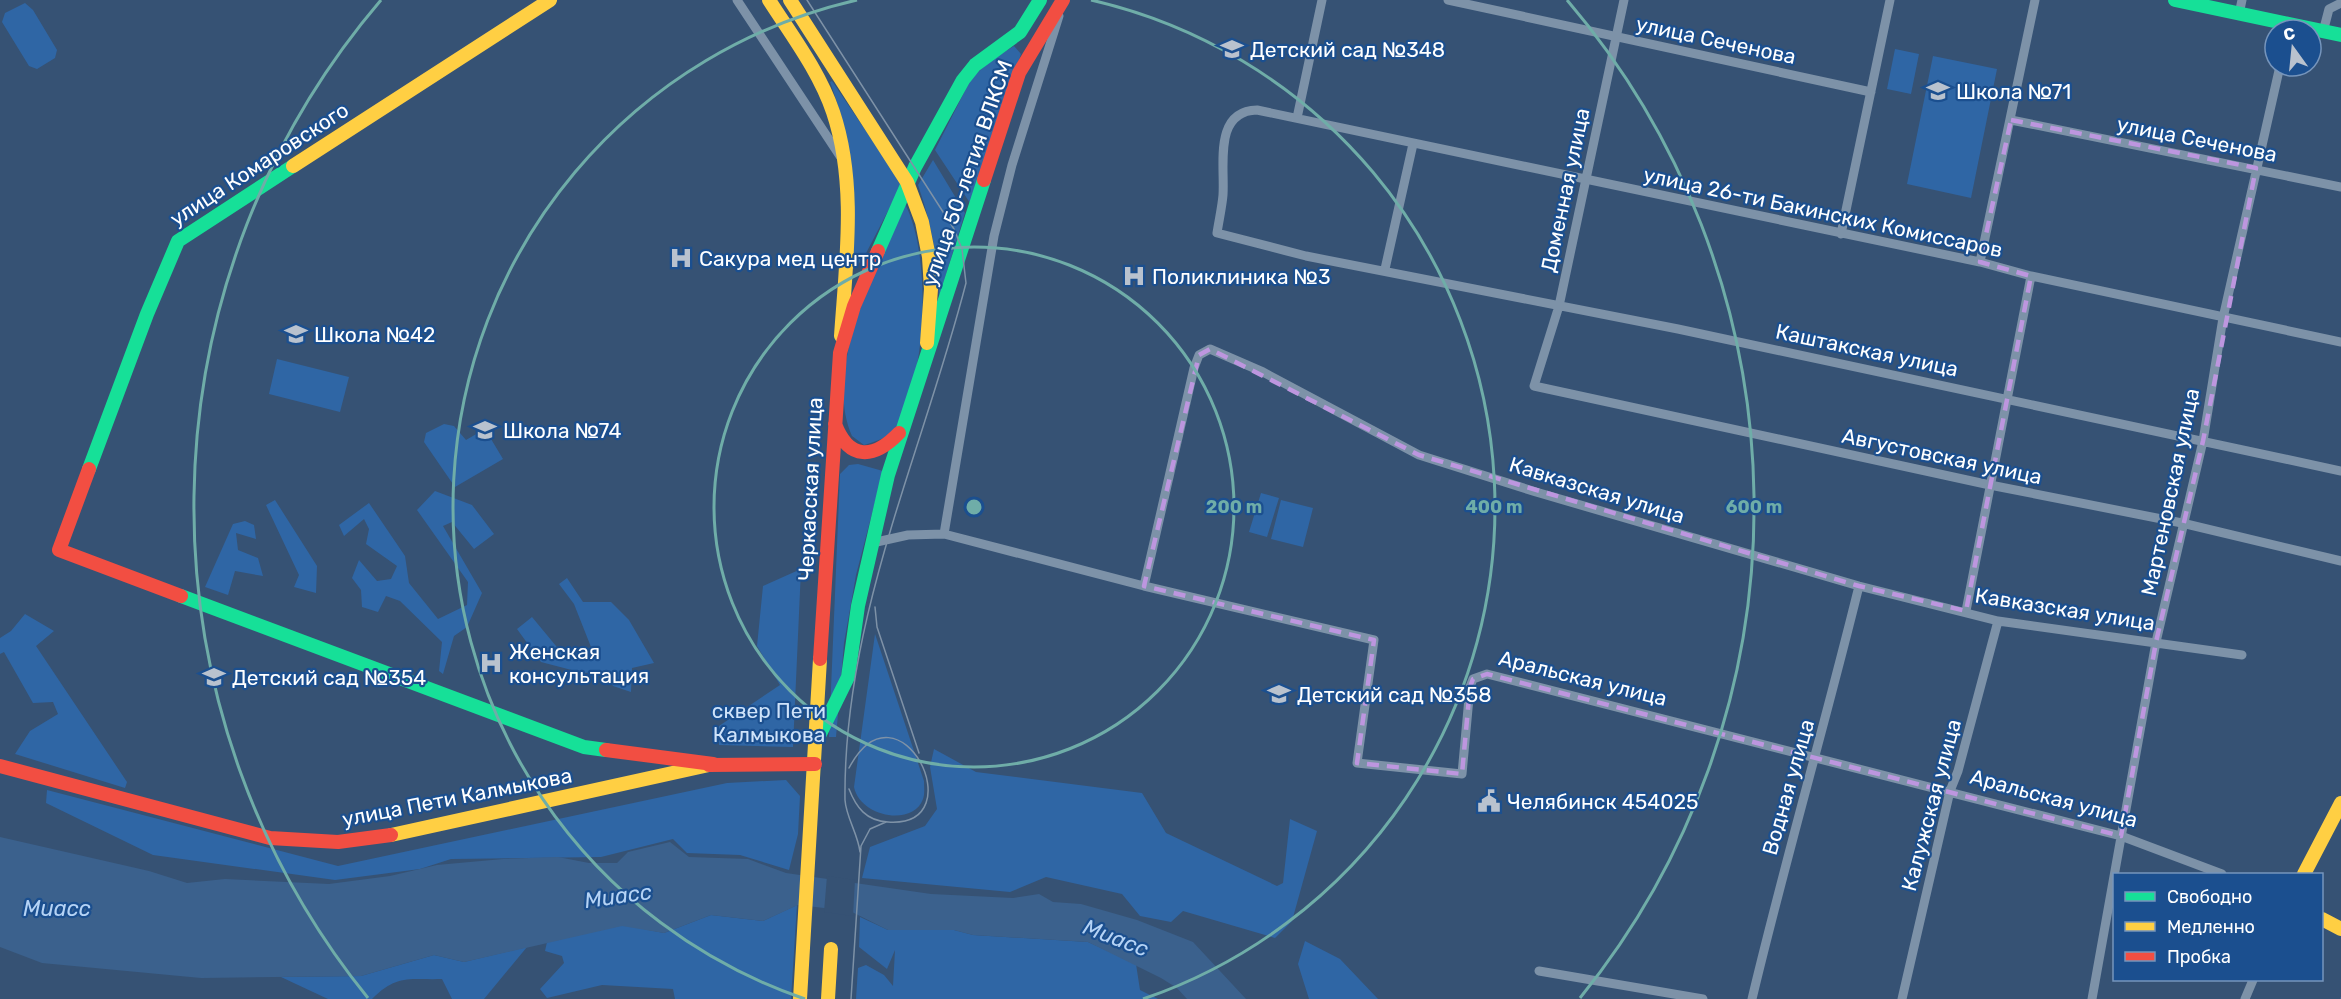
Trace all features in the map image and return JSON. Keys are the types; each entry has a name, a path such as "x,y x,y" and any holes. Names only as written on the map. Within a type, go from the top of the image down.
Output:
{"main road":[{"name":"улица Комаровского","path":"59,550 147,314 178,241 550,0"},
{"name":"Черкасская улица","path":"769,0 820,82 837,126 844,161 847,232 800,999"},
{"path":"790,0 907,182 922,222 929,257 930,320 924,366 901,431 872,543 858,606 848,677 816,742"},
{"name":"улица 50-летия ВЛКСМ","path":"840,353 854,306 907,182 963,80 975,65 1020,32 1040,0"},
{"name":"улица 50-летия ВЛКСМ","path":"924,366 1019,73 1063,0"},
{"path":"2175,0 2240,7 2267,18"},
{"path":"2323,32 2341,35"},
{"path":"834,417 841,440 847,448 857,452 879,450 891,443 901,431"},
{"name":"улица Пети Калмыкова","path":"59,550 584,747 713,764 815,764"},
{"name":"улица Пети Калмыкова","path":"0,766 270,838 338,842 364,840 430,827 713,764"},
{"path":"2305,873 2341,803"},
{"path":"2323,920 2341,929"},
{"path":"828,999 831,949"}],"street":[{"path":"738,0 844,161"},
{"path":"944,534 994,236 1012,165 1063,0"},
{"path":"1297,118 1322,0"},
{"name":"улица Сеченова","path":"1448,0 1871,92"},
{"name":"Доменная улица","path":"1534,386 1559,306 1624,0"},
{"path":"1841,234 1890,0"},
{"path":"1980,262 2035,0"},
{"path":"2323,32 2329,9 2341,3"},
{"name":"Мартеновская улица","path":"2114,873 2156,642 2203,441 2223,318 2277,78"},
{"name":"улица 26-ти Бакинских Комиссаров","path":"1217,233 1223,192 1221,163 1225,139 1234,117 1243,110 1257,110 1980,262 2031,276 2341,342"},
{"name":"улица Сеченова","path":"2011,120 2341,187"},
{"path":"1385,269 1413,144"},
{"name":"Каштакская улица","path":"1217,233 1306,255 1385,269 2008,399 2341,471"},
{"path":"1966,611 2031,276"},
{"name":"Кавказская улица","path":"1144,586 1194,368 1199,355 1210,349 1263,372 1419,455 1859,586 1966,611 1998,621 2242,655"},
{"name":"Августовская улица","path":"1534,386 1990,485 2182,523 2341,561"},
{"name":"Аральская улица","path":"872,543 908,535 944,534 1144,586 1374,640 1357,763 1462,774 1470,687 1473,679 1487,674 1817,756 2121,836 2219,873"},
{"name":"Водная улица","path":"1752,999 1781,878 1817,756 1859,586"},
{"name":"Калужская улица","path":"1902,999 1950,791 1958,771 1998,621"},
{"name":"Мартеновская улица","path":"2092,999 2113,881"},
{"path":"1539,970 1703,999"},
{"path":"2245,999 2253,981"}],"highlighted area":[{"path":"2011,120 2256,168 2203,441 2156,642 2121,836 1487,674 1473,679 1470,687 1462,774 1357,763 1374,640 1144,586 1199,355 1210,349 1419,455 1859,586 1966,611 2031,276 1980,262"}],"green space":[{"path":"25,3 33,10 57,50 55,58 37,69 29,66 2,22 5,13"},
{"path":"1014,46 1021,54 970,203 935,150 971,79 990,61"},
{"path":"1895,49 1919,54 1911,94 1887,89"},
{"path":"1933,56 1997,69 1971,198 1907,184"},
{"path":"832,81 902,184 863,259 850,272 853,222 852,176 845,131 830,82"},
{"path":"933,160 965,213 939,297 933,240 918,185"},
{"path":"905,204 914,226 919,253 922,284 920,348 914,379 896,427 886,436 864,445 852,436 845,409 844,380 848,349 868,287"},
{"path":"277,359 349,377 340,412 269,394"},
{"path":"444,424 454,426 466,440 485,429 503,459 455,487 424,442 426,433"},
{"path":"858,464 883,471 856,575 844,643 836,737 829,737 840,474 849,465"},
{"path":"435,491 472,505 494,534 474,549 452,522 443,526 482,593 467,627 454,636 443,674 439,671 442,642 400,601 386,596 378,612 362,607 361,590 352,578 359,560 377,581 391,579 397,566 366,544 369,529 364,519 344,536 339,525 369,503 405,556 409,583 438,619 467,605 468,582 417,510"},
{"path":"1261,493 1279,498 1267,537 1249,532"},
{"path":"275,500 317,566 316,593 294,587 299,575 266,505"},
{"path":"1281,500 1313,508 1303,547 1271,539"},
{"path":"245,521 254,525 256,539 236,533 238,550 258,558 263,576 235,571 228,595 205,587 233,524"},
{"name":"сквер Пети Калмыкова","path":"801,569 793,747 719,745 719,726 780,685 757,646 763,586"},
{"path":"567,578 583,602 611,602 629,620 654,663 632,668 631,692 613,686 605,672 583,673 541,662 517,629 532,617 566,658 591,647 574,604 559,584"},
{"path":"25,614 54,631 36,646 127,782 125,788 15,754 30,731 58,714 53,702 33,703 4,652 0,654 0,638 11,631"},
{"path":"875,634 924,781 924,797 917,808 909,813 898,815 887,815 866,805 858,797 854,787"},
{"path":"934,749 976,772 1142,793 1166,833 1277,886 1283,883 1290,819 1317,831 1292,921 1275,938 1183,911 1171,922 1140,916 1122,894 1046,877 1010,892 862,878 870,847 925,826 937,809 930,767"},
{"path":"786,780 800,796 798,834 789,870 740,855 687,853 673,839 601,857 451,859 420,869 335,880 153,855 46,803 47,790 338,866 727,783"},
{"path":"797,905 791,999 675,999 673,989 602,985 547,998 540,989 564,963 562,956 545,951 547,942 623,925 664,933 711,915 763,921"},
{"path":"860,917 888,930 954,930 973,935 1088,942 1136,964 1140,990 1158,999 856,999 858,968 866,965 884,975 893,986 895,950 887,969 859,947"},
{"path":"1305,941 1340,959 1378,999 1309,999 1298,964"},
{"path":"527,947 484,999 452,999 442,979 412,979 389,985 372,999 328,999 281,977 361,976 434,955 464,962"}],"water":[{"name":"Миасс","path":"0,837 149,871 187,883 225,879 329,884 390,876 437,865 503,859 558,857 589,863 617,863 628,852 670,842 689,857 748,859 786,873 931,894 1013,898 1039,894 1053,902 1081,904 1137,920 1193,942 1246,999 1187,999 1177,988 1161,978 1088,942 973,935 954,930 888,930 850,911 798,905 763,921 711,915 664,933 622,926 464,962 434,955 361,976 201,978 42,963 0,947"}],"pier":[{"path":"827,876 855,880 853,916 824,912"}],"tram line":[{"path":"807,0 954,229 962,249 966,283 888,538 857,667 848,733 845,800 860,852"},
{"path":"875,607 877,627 919,753"},
{"path":"849,768 869,744 889,738 907,745 920,762 928,783 926,803 914,818 888,822 874,819 863,812 849,789"},
{"path":"851,999 861,846 870,829 886,822"}],"traffic: fast":[{"path":"878,251 915,167 963,80 975,65 1020,32 1040,0"},
{"path":"2175,0 2341,35"},
{"path":"89,469 147,314 178,241 293,166"},
{"path":"819,736 848,677 858,606 888,475 984,180"},
{"path":"181,596 584,747 606,750"}],"traffic: slow":[{"path":"293,166 550,0"},
{"path":"769,0 820,82 833,112 840,139 845,167 848,223 841,336"},
{"path":"790,0 907,182 922,222 929,257 931,289 927,343"},
{"path":"800,999 820,659"},
{"path":"391,835 709,765"},
{"path":"2305,873 2341,803"},
{"path":"2323,920 2341,929"},
{"path":"828,999 831,949"}],"traffic: jam":[{"path":"984,180 1019,73 1063,0"},
{"path":"820,659 840,353 854,306 878,251"},
{"path":"835,424 847,445 863,452 880,448 899,433"},
{"path":"89,469 59,550 181,596"},
{"path":"606,750 713,764"},
{"path":"709,765 815,764"},
{"path":"0,766 270,838 338,842 391,835"}],"place":[{"name":"Детский сад №348","path":"1232,49"},
{"name":"Школа №71","path":"1938,91"},
{"name":"Сакура мед центр","path":"681,258"},
{"name":"Поликлиника №3","path":"1134,276"},
{"name":"Школа №42","path":"296,334"},
{"name":"Школа №74","path":"485,430"},
{"name":"Женская консультация","path":"491,663"},
{"name":"Детский сад №354","path":"214,677"},
{"name":"Детский сад №358","path":"1279,694"},
{"name":"Челябинск 454025","path":"1489,801"}]}
